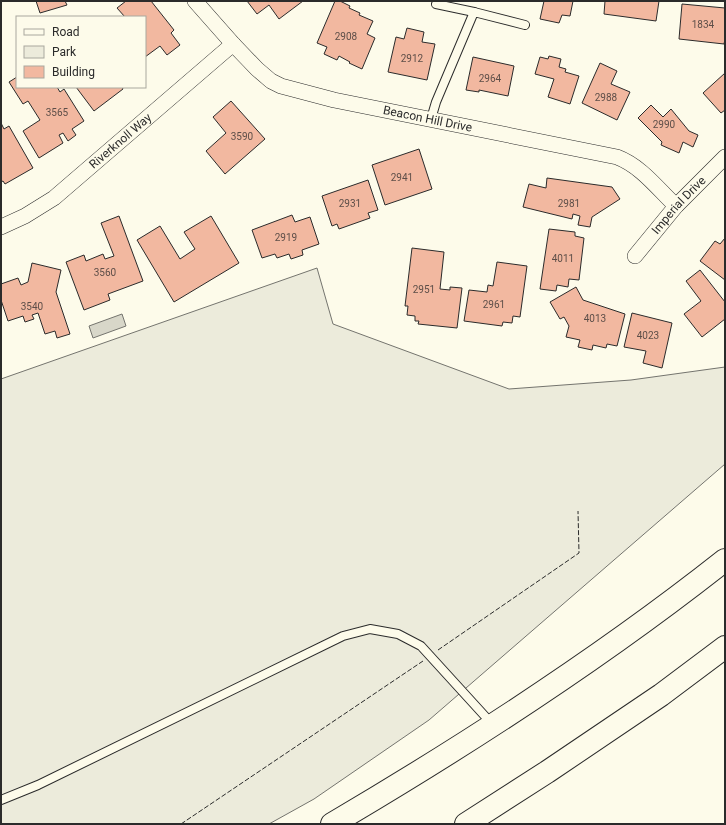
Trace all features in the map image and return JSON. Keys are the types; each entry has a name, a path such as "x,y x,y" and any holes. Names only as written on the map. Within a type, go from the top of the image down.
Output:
{"highway":[{"path":"332,824 493,726 631,631 725,560"},
{"path":"466,824 547,772 661,695 725,648"}],"street":[{"name":"Beacon Hill Drive","path":"196,1 257,69 281,86 334,100 617,157 638,169 676,206"},
{"name":"Riverknoll Way","path":"1,227 25,216 54,198 233,44"},
{"name":"Imperial Drive","path":"635,256 676,206 725,157"}],"lane":[{"path":"436,4 526,25"},
{"path":"431,120 436,102 474,12"},
{"path":"1,800 38,785 343,636 370,629 398,634 421,646 493,726"}],"green space":[{"path":"317,268 333,324 509,389 631,380 725,367 725,464 429,720 314,799 269,824 1,824 1,379"}],"shaded area":[{"path":"122,314 126,326 93,338 89,326"}],"building":[{"path":"36,1 65,1 67,5 40,13"},
{"path":"126,1 151,1 174,30 171,33 180,45 167,55 160,46 146,56 146,16 124,16 117,8"},
{"path":"247,1 303,1 279,19 269,5 257,14"},
{"path":"335,1 340,1 350,6 349,8 360,13 359,15 373,21 367,34 375,38 362,69 339,56 337,60 324,54 327,47 317,43"},
{"path":"544,1 573,1 570,16 562,15 559,23 540,19"},
{"path":"605,1 659,1 656,21 604,14"},
{"path":"682,4 725,8 724,44 679,39"},
{"path":"407,28 424,32 422,42 435,44 427,80 388,72 396,37 404,39"},
{"path":"549,56 561,59 559,67 566,69 565,72 579,76 570,104 548,97 554,79 535,74 540,57 548,59"},
{"path":"473,57 514,66 508,96 479,90 479,92 466,90"},
{"path":"600,63 617,71 611,84 630,92 617,120 582,103"},
{"path":"725,73 725,110 721,113 703,93"},
{"path":"16,78 16,88 58,88 60,92 64,89 84,121 72,129 76,135 68,141 63,133 59,135 63,143 39,158 23,131 40,120 28,101 23,104 9,82"},
{"path":"77,88 122,88 123,89 94,111"},
{"path":"231,101 265,139 225,174 206,151 226,133 213,117"},
{"path":"651,105 663,117 671,109 689,131 698,135 693,147 683,142 679,153 661,145 662,142 638,118"},
{"path":"1,123 4,129 9,126 33,168 5,184 3,181 1,182"},
{"path":"419,149 432,189 385,205 372,165"},
{"path":"547,178 612,187 620,199 592,217 590,227 578,225 580,216 573,214 572,219 523,207 529,184 546,188"},
{"path":"368,180 378,210 368,213 370,218 339,229 337,224 332,226 322,196"},
{"path":"292,215 295,222 310,217 319,244 302,250 303,255 291,259 289,254 277,258 275,254 262,258 252,230"},
{"path":"119,216 143,281 108,294 110,300 84,310 66,262 84,255 86,261 103,254 105,259 114,256 101,223"},
{"path":"211,216 239,263 174,302 137,240 160,226 180,259 195,249 184,232"},
{"path":"549,229 575,232 575,236 584,238 579,280 569,279 568,287 557,285 556,291 540,289"},
{"path":"725,238 725,280 700,261 715,241 720,244"},
{"path":"412,248 444,252 440,289 450,290 450,287 462,288 457,328 418,324 419,321 415,321 415,316 407,315 408,306 405,306"},
{"path":"497,262 527,266 520,317 513,316 512,323 503,322 502,326 464,321 469,290 487,292 488,285 493,286"},
{"path":"32,263 61,270 56,292 70,334 57,338 55,331 45,334 38,313 32,315 34,319 25,322 23,316 8,321 1,300 1,284 18,278 21,285 28,282"},
{"path":"700,270 725,302 725,319 702,337 684,314 701,301 686,281"},
{"path":"576,287 583,300 625,314 617,346 607,344 606,348 593,345 592,350 578,347 580,340 566,337 569,326 564,317 560,319 550,302"},
{"path":"632,313 672,323 662,368 643,363 646,351 624,347"}],"fence":[{"path":"438,650 579,553 578,511"},
{"path":"181,824 423,661"}]}
